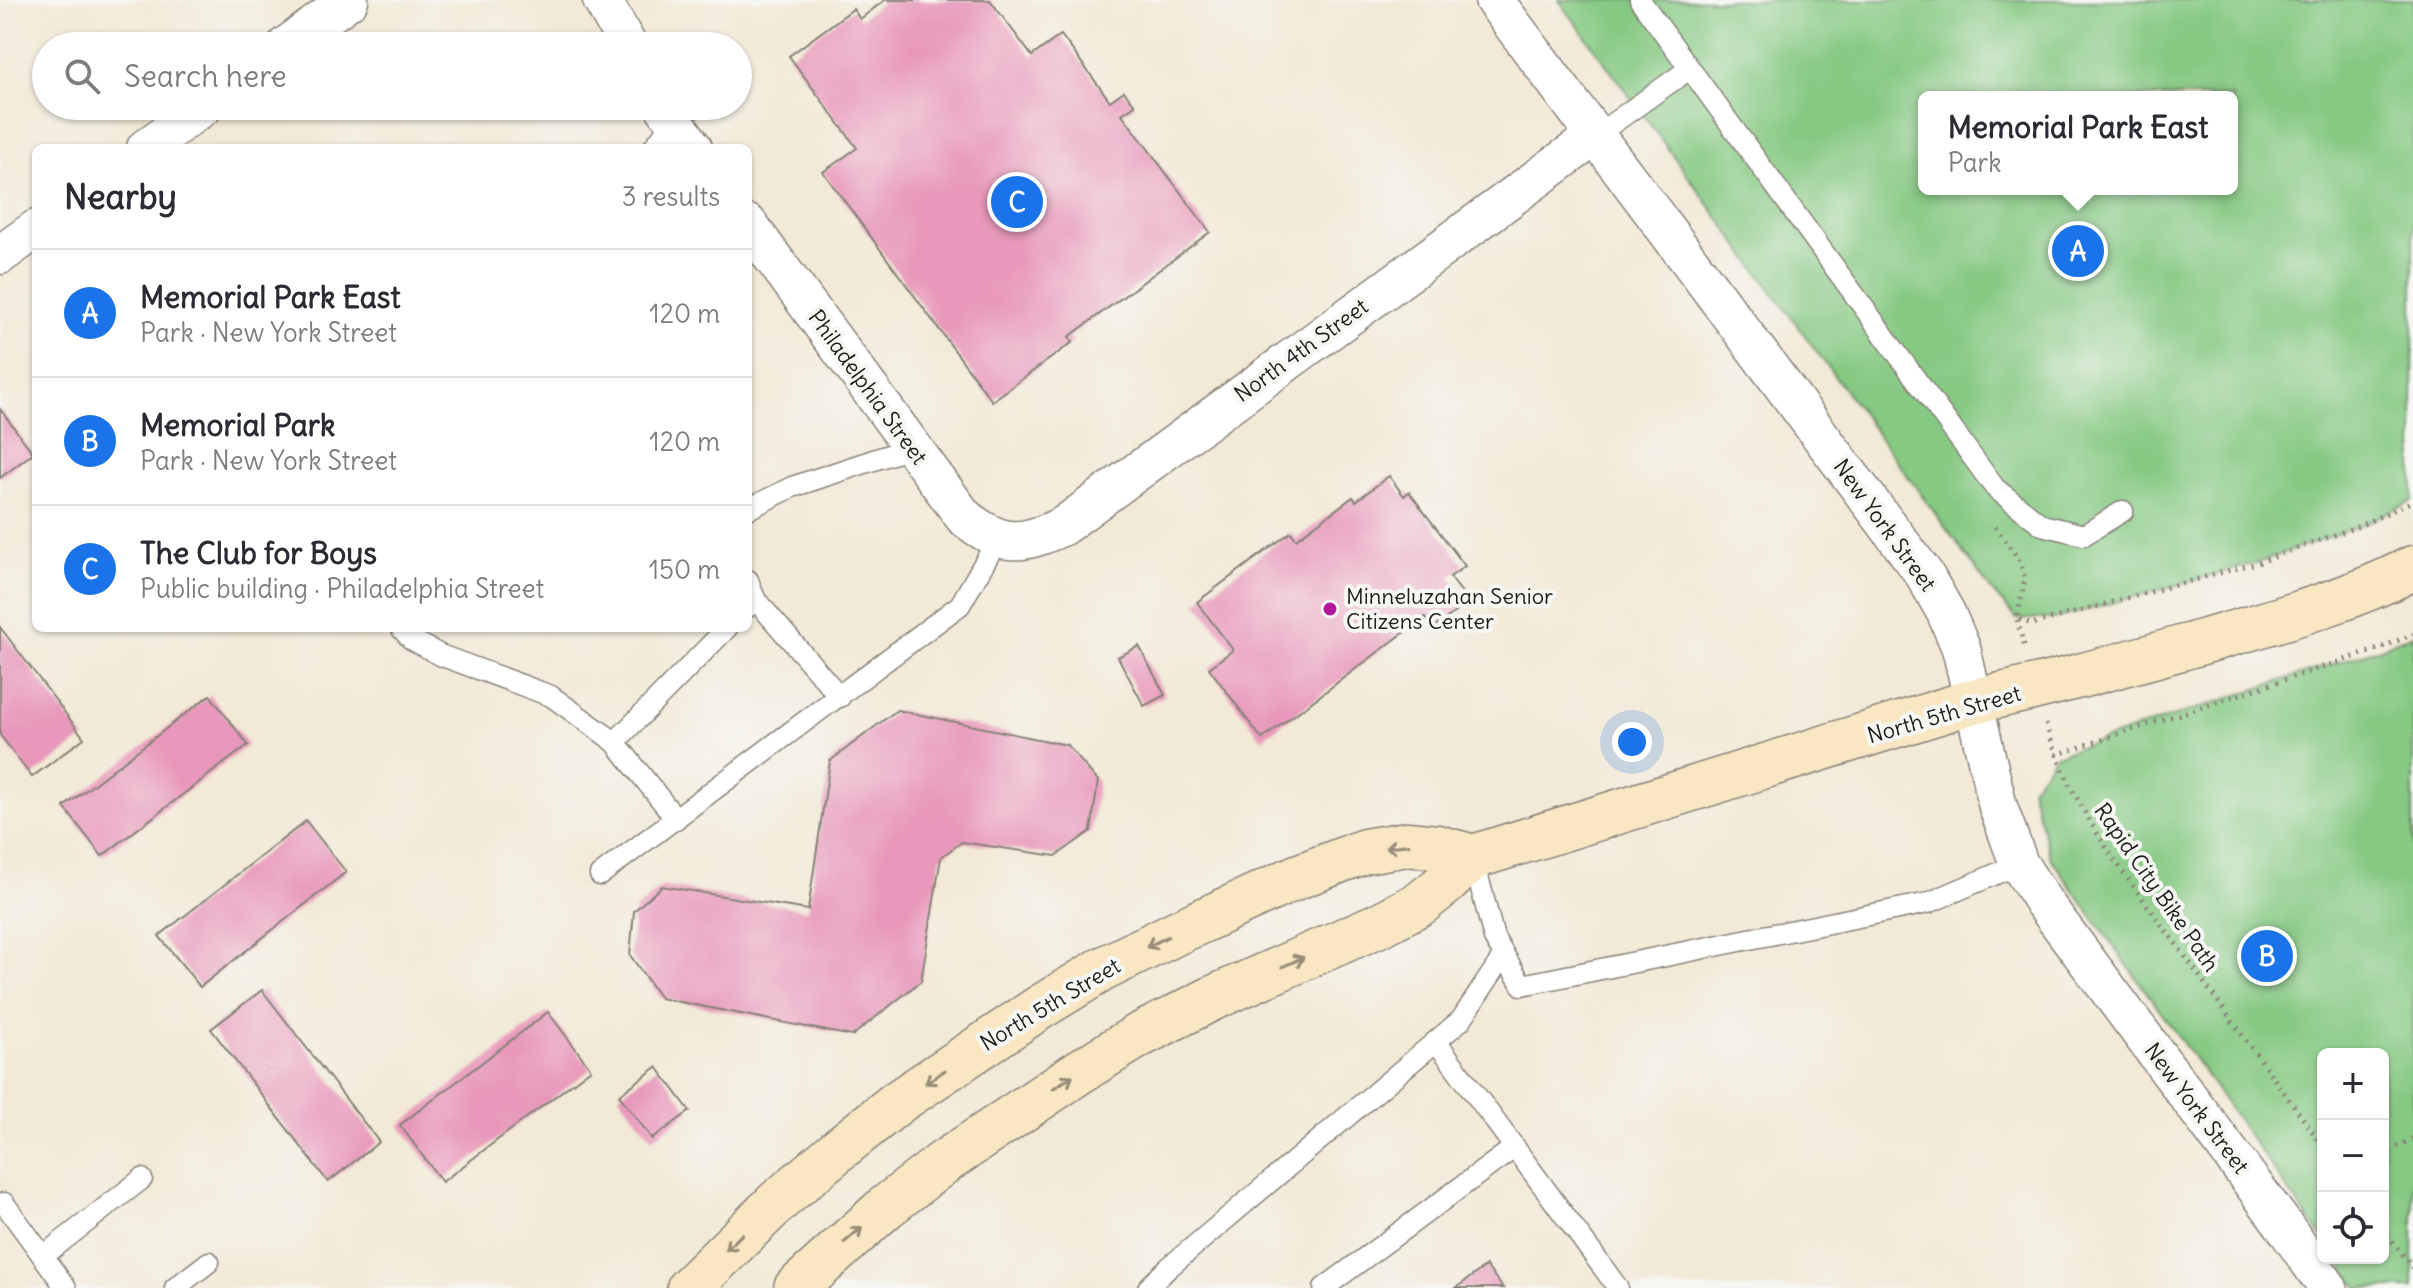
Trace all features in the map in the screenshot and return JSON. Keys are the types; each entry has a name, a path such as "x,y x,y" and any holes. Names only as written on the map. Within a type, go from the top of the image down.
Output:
{"main road":[{"name":"North 5th Street","path":"796,1288 875,1217 943,1163 1079,1072 1138,1036 1213,998 1381,924 1421,903 1473,857 1974,701 2035,688 2284,619 2349,597 2413,568"},
{"name":"North 5th Street","path":"689,1288 777,1202 898,1102 1101,970 1297,877 1365,851 1407,844 1437,847 1473,857"}],"street":[{"path":"305,32 349,0"},
{"path":"602,0 620,32"},
{"name":"New York Street","path":"1494,0 1924,574 1961,648 1998,807 2019,864 2044,903 2328,1288"},
{"path":"152,144 185,120"},
{"name":"North 4th Street","path":"998,539 1018,542 1063,526 1595,136"},
{"name":"Philadelphia Street","path":"752,229 964,517 998,539"},
{"path":"0,255 32,232"}],"lane":[{"path":"1640,0 1995,488 2042,525 2084,535 2123,511"},
{"path":"1595,136 1689,69"},
{"path":"752,507 792,487 913,447"},
{"path":"600,875 960,605 998,539"},
{"path":"752,597 840,697"},
{"path":"405,632 440,655 551,696 615,742 676,819"},
{"path":"615,742 723,632"},
{"path":"1473,857 1494,938 1522,985 1928,903 2019,864"},
{"path":"1148,1288 1461,1020 1504,955"},
{"path":"1436,1041 1616,1286"},
{"path":"1324,1288 1515,1147"},
{"path":"43,1256 142,1179"},
{"path":"4,1203 66,1288"},
{"path":"175,1288 209,1262"}],"path":[{"name":"Rapid City Bike Path","path":"2017,619 2056,755 2074,795 2106,848 2317,1138"},
{"path":"2056,755 2378,649 2413,634"},
{"path":"2389,1152 2413,1138"},
{"path":"2389,1236 2413,1268"}],"green space":[{"path":"1559,0 2413,0 2413,501 2359,526 2260,562 2054,619 2017,619 1992,591"},
{"path":"2413,634 2413,1288 2358,1288 2341,1264 2389,1264 2389,1048 2317,1048 2317,1231 2050,857 2031,788 2056,755 2378,649"}],"building":[{"path":"885,0 990,0 1032,56 1061,35 1110,101 1124,91 1135,105 1122,114 1210,232 1069,337 1073,342 992,401 823,172 857,148 789,56 853,9 860,19"},
{"path":"0,409 32,454 0,478"},
{"name":"Minneluzahan Senior Citizens Center","path":"1389,476 1404,496 1409,492 1465,566 1450,577 1469,602 1433,628 1425,617 1262,739 1209,668 1233,650 1197,602 1291,532 1296,539 1353,497 1356,501"},
{"path":"0,627 84,738 32,777 0,735"},
{"path":"1139,646 1165,695 1144,706 1118,657"},
{"path":"210,695 248,745 102,856 64,807"},
{"path":"897,710 1067,745 1098,781 1091,831 1056,856 962,842 941,857 921,981 852,1036 660,998 630,955 634,911 662,886 808,910 830,761"},
{"path":"306,821 346,872 200,987 159,936"},
{"path":"262,990 379,1142 328,1182 211,1029"},
{"path":"548,1012 591,1069 442,1182 400,1125"},
{"path":"657,1067 690,1111 652,1139 619,1095"},
{"path":"1486,1266 1503,1288 1456,1288"}],"place":[{"name":"The Club for Boys","path":"1017,202"},
{"name":"Memorial Park East","path":"2078,251"},
{"name":"Minneluzahan Senior Citizens Center","path":"1330,609"},
{"name":"Memorial Park","path":"2267,956"}]}
